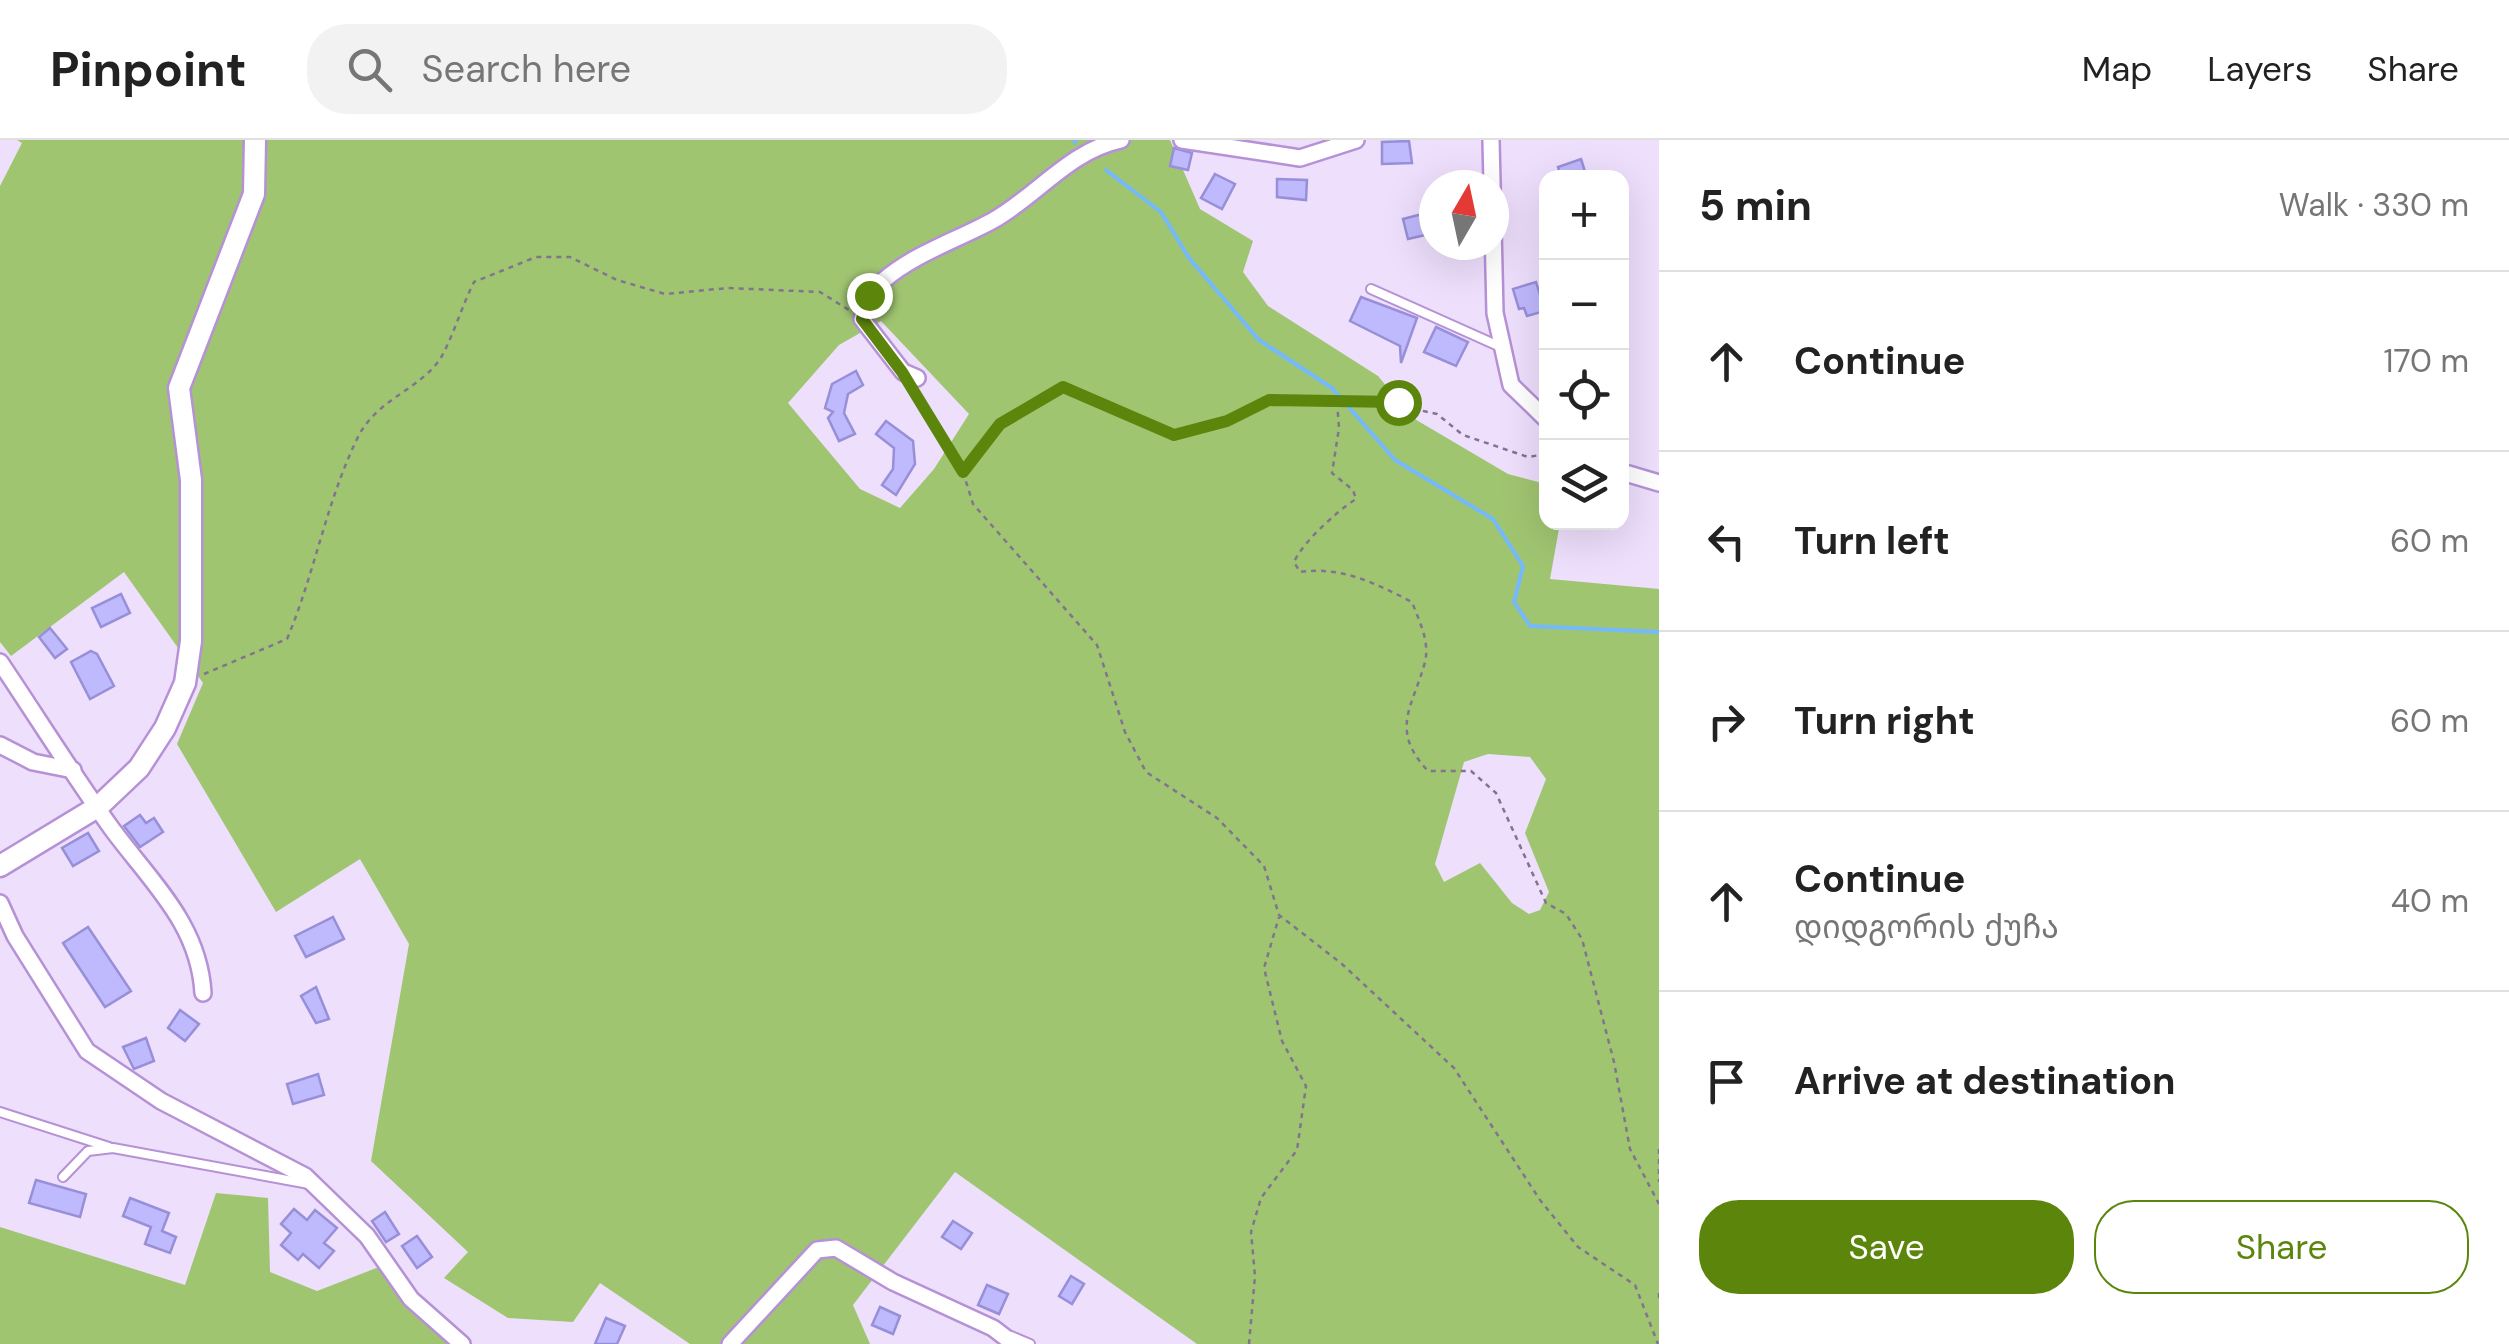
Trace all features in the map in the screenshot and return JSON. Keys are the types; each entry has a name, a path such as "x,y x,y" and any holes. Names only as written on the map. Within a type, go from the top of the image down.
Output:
{"street":[{"path":"0,866 99,806 139,768 165,728 185,682 191,641 191,480 179,388 254,194 255,140"},
{"path":"910,375 862,319 869,295 885,278 996,220 1099,144 1121,140"},
{"path":"1182,140 1300,158 1356,140"},
{"path":"1491,140 1495,313 1511,385 1539,412"},
{"path":"1629,474 1659,482"},
{"path":"0,662 73,770 170,899 201,960 203,994"},
{"path":"0,745 33,762 73,770"},
{"path":"0,903 14,936 87,1052 161,1101 314,1185 367,1236 411,1299 462,1344"},
{"path":"730,1344 816,1250 836,1248 892,1282 993,1328 1014,1344"}],"lane":[{"path":"1371,289 1503,348"},
{"path":"0,1112 113,1148 314,1185"},
{"path":"63,1176 88,1151 113,1148"},
{"path":"993,1328 1030,1344"}],"path":[{"path":"185,682 287,639 306,594 324,523 357,438 372,413 440,360 474,282 487,275 536,257 570,257 618,280 665,294 728,288 820,292 862,319"},
{"path":"910,375 963,472 973,504 1097,645 1126,732 1146,772 1217,818 1264,866 1279,915 1264,968 1282,1041 1306,1086 1297,1150 1261,1198 1250,1232 1255,1276 1249,1344"},
{"path":"963,472 1000,424 1063,387 1174,435 1227,421 1269,400 1398,402 1436,414 1463,435 1528,456 1539,455"},
{"path":"1336,402 1338,428 1332,474 1353,490 1356,499 1339,510 1325,530 1303,542 1294,562 1300,572 1324,569 1352,575 1412,602 1426,640 1425,662 1410,695 1406,736 1428,770 1471,771 1496,793 1546,903 1566,914 1582,940 1614,1062 1630,1149 1659,1204"},
{"path":"1279,915 1342,964 1454,1068 1540,1200 1578,1248 1635,1285 1658,1344"},
{"path":"1659,1150 1659,1182"},
{"path":"1659,1293 1659,1300"}],"green space":[{"path":"17,140 1170,140 1200,209 1253,241 1243,272 1268,306 1378,376 1413,418 1508,474 1539,482 1539,530 1559,530 1550,579 1659,589 1659,1344 1197,1344 955,1172 853,1305 870,1344 690,1344 600,1283 573,1322 508,1318 444,1278 468,1252 371,1161 409,944 360,859 276,912 177,744 203,683 124,572 11,656 0,642 0,186 22,143","holes":["881,321 969,414 934,469 900,508 860,489 788,403 839,345","1488,754 1530,757 1546,779 1525,833 1549,892 1540,910 1529,914 1512,903 1480,863 1444,882 1435,864 1464,762"]},
{"path":"216,1193 268,1198 270,1272 317,1291 379,1267 461,1344 0,1344 0,1227 185,1285"}],"building":[{"path":"1409,141 1412,163 1382,164 1382,142"},
{"path":"1174,148 1192,153 1188,170 1170,166"},
{"path":"1581,159 1584,170 1559,170 1558,167"},
{"path":"1215,174 1235,184 1222,209 1201,198"},
{"path":"1277,179 1307,180 1306,200 1277,197"},
{"path":"1419,215 1419,236 1408,239 1403,219"},
{"path":"1536,282 1539,313 1527,316 1524,308 1519,309 1513,289"},
{"path":"1361,297 1417,318 1401,363 1400,346 1350,321"},
{"path":"1436,327 1468,342 1456,366 1424,352"},
{"path":"856,371 863,385 848,394 844,413 855,434 839,441 828,418 833,412 825,408 832,384"},
{"path":"886,421 913,441 915,464 896,495 882,485 893,469 894,448 876,434"},
{"path":"121,594 130,613 101,627 92,608"},
{"path":"50,628 67,649 55,658 39,637"},
{"path":"91,651 97,654 114,686 90,699 71,662"},
{"path":"140,815 146,823 154,818 163,832 140,847 124,826"},
{"path":"88,833 99,851 73,866 62,848"},
{"path":"333,917 344,939 306,957 295,936"},
{"path":"88,927 131,991 105,1007 63,943"},
{"path":"316,987 329,1019 316,1023 301,996"},
{"path":"180,1010 199,1024 185,1041 168,1028"},
{"path":"146,1038 154,1061 134,1069 123,1047"},
{"path":"318,1074 324,1095 293,1104 287,1084"},
{"path":"36,1180 86,1194 80,1217 29,1203"},
{"path":"130,1198 169,1213 162,1231 176,1237 170,1253 145,1244 151,1227 123,1216"},
{"path":"294,1209 307,1220 315,1210 337,1228 324,1243 334,1251 319,1268 303,1254 298,1260 281,1245 291,1233 281,1224"},
{"path":"385,1212 399,1234 386,1242 372,1221"},
{"path":"953,1221 972,1233 961,1249 942,1237"},
{"path":"417,1236 432,1257 417,1268 402,1246"},
{"path":"1071,1276 1084,1284 1072,1304 1059,1296"},
{"path":"987,1285 1008,1294 999,1314 978,1305"},
{"path":"880,1307 900,1316 893,1334 872,1325"},
{"path":"606,1318 625,1326 617,1344 595,1344"}],"waterway":[{"path":"1106,170 1161,212 1189,258 1259,340 1332,388 1395,460 1493,519 1523,566 1514,602 1530,626 1659,632"}],"route":[{"path":"869,295 862,319 902,372 963,472 1000,424 1063,387 1174,435 1227,421 1269,400 1398,402"}]}
